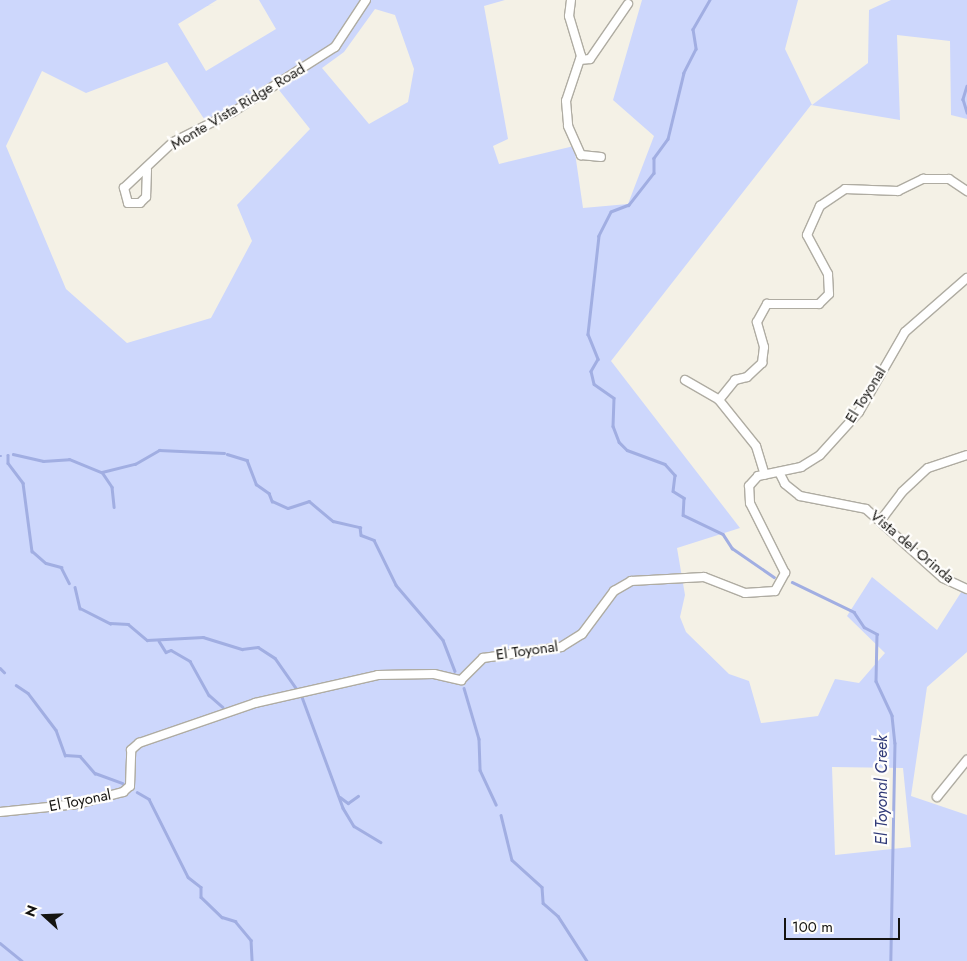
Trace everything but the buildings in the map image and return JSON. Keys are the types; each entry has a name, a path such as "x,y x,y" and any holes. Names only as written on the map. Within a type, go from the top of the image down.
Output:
{"street":[{"name":"Monte Vista Ridge Road","path":"147,170 146,197 140,204 128,203 124,188 147,170 173,142 234,112 335,47 366,0"},
{"path":"571,0 569,16 580,60 566,101 568,126 580,155 601,157"},
{"path":"580,60 590,59 628,4"},
{"path":"719,400 734,380 747,376 762,363 764,347 757,322 767,304 819,304 830,294 828,274 808,235 820,206 845,189 898,191 922,179 949,180 967,191"},
{"name":"El Toyonal","path":"0,812 78,804 123,792 130,786 131,750 139,744 255,703 359,677 434,674 461,680 484,658 561,647 582,634 614,591 631,581 704,577 745,593 775,591 785,573 748,494 753,480 809,462 844,429 905,332 967,278"},
{"path":"685,380 719,400 756,446 765,475"},
{"path":"881,520 928,468 967,455"},
{"name":"Vista del Orinda","path":"779,472 785,484 800,496 852,503 881,520 943,578 967,589"},
{"path":"937,797 967,760"}],"shaded area":[{"path":"0,0 217,0 178,24 206,71 276,29 259,0 505,0 484,6 508,139 493,146 499,164 574,146 583,208 628,204 654,136 613,100 642,0 798,0 785,49 812,105 868,63 869,10 891,0 967,0 967,119 951,115 950,41 897,35 900,120 811,105 611,361 740,528 677,548 685,595 680,617 686,632 729,674 749,681 761,723 818,716 835,679 859,683 885,653 847,616 872,577 937,630 967,583 967,652 927,687 911,796 967,815 967,961 0,961","holes":["375,9 395,15 414,69 408,102 369,124 322,68 344,52","167,62 208,125 275,85 310,129 237,205 252,241 211,318 127,343 66,289 6,146 42,71 86,93","832,767 903,768 911,847 835,855"]}],"waterway":[{"name":"El Toyonal Creek","path":"710,0 693,29 696,49 684,73 668,139 654,158 654,173 629,205 611,212 599,236 588,334 598,359 591,371 594,384 614,398 613,426 619,442 627,450 665,464 675,475 673,491 684,498 683,515 723,534 732,548 774,577"},
{"path":"967,86 963,99 967,112"},
{"path":"13,454 43,461 69,459 102,472 135,464 159,450 224,453"},
{"path":"227,454 247,460 256,484 269,493 272,501 288,508 309,501 333,521 360,527 361,535 374,540 396,585 443,640 455,671"},
{"path":"8,455 8,463 23,483 32,551 46,563 61,567 69,583"},
{"path":"102,472 112,487 114,507"},
{"name":"El Toyonal Creek","path":"792,582 854,612 864,627 877,634 876,681 892,716 895,743 891,961"},
{"path":"75,587 80,608 110,623 128,624 147,640 203,637 242,649 258,647 275,658 296,688"},
{"path":"159,641 166,652 171,650 190,661 209,695 223,707"},
{"path":"0,668 4,672"},
{"path":"16,685 28,693 56,730 65,755 80,756 95,773 122,783"},
{"path":"464,688 479,739 480,770 496,804"},
{"path":"302,697 343,808 354,826 381,842"},
{"path":"137,792 149,799 188,877 201,887 201,897 222,917 235,921 251,940 252,961"},
{"path":"340,797 348,803 358,796"},
{"path":"501,815 512,860 542,887 543,903 558,916 587,961"},
{"path":"0,943 22,961"}]}
